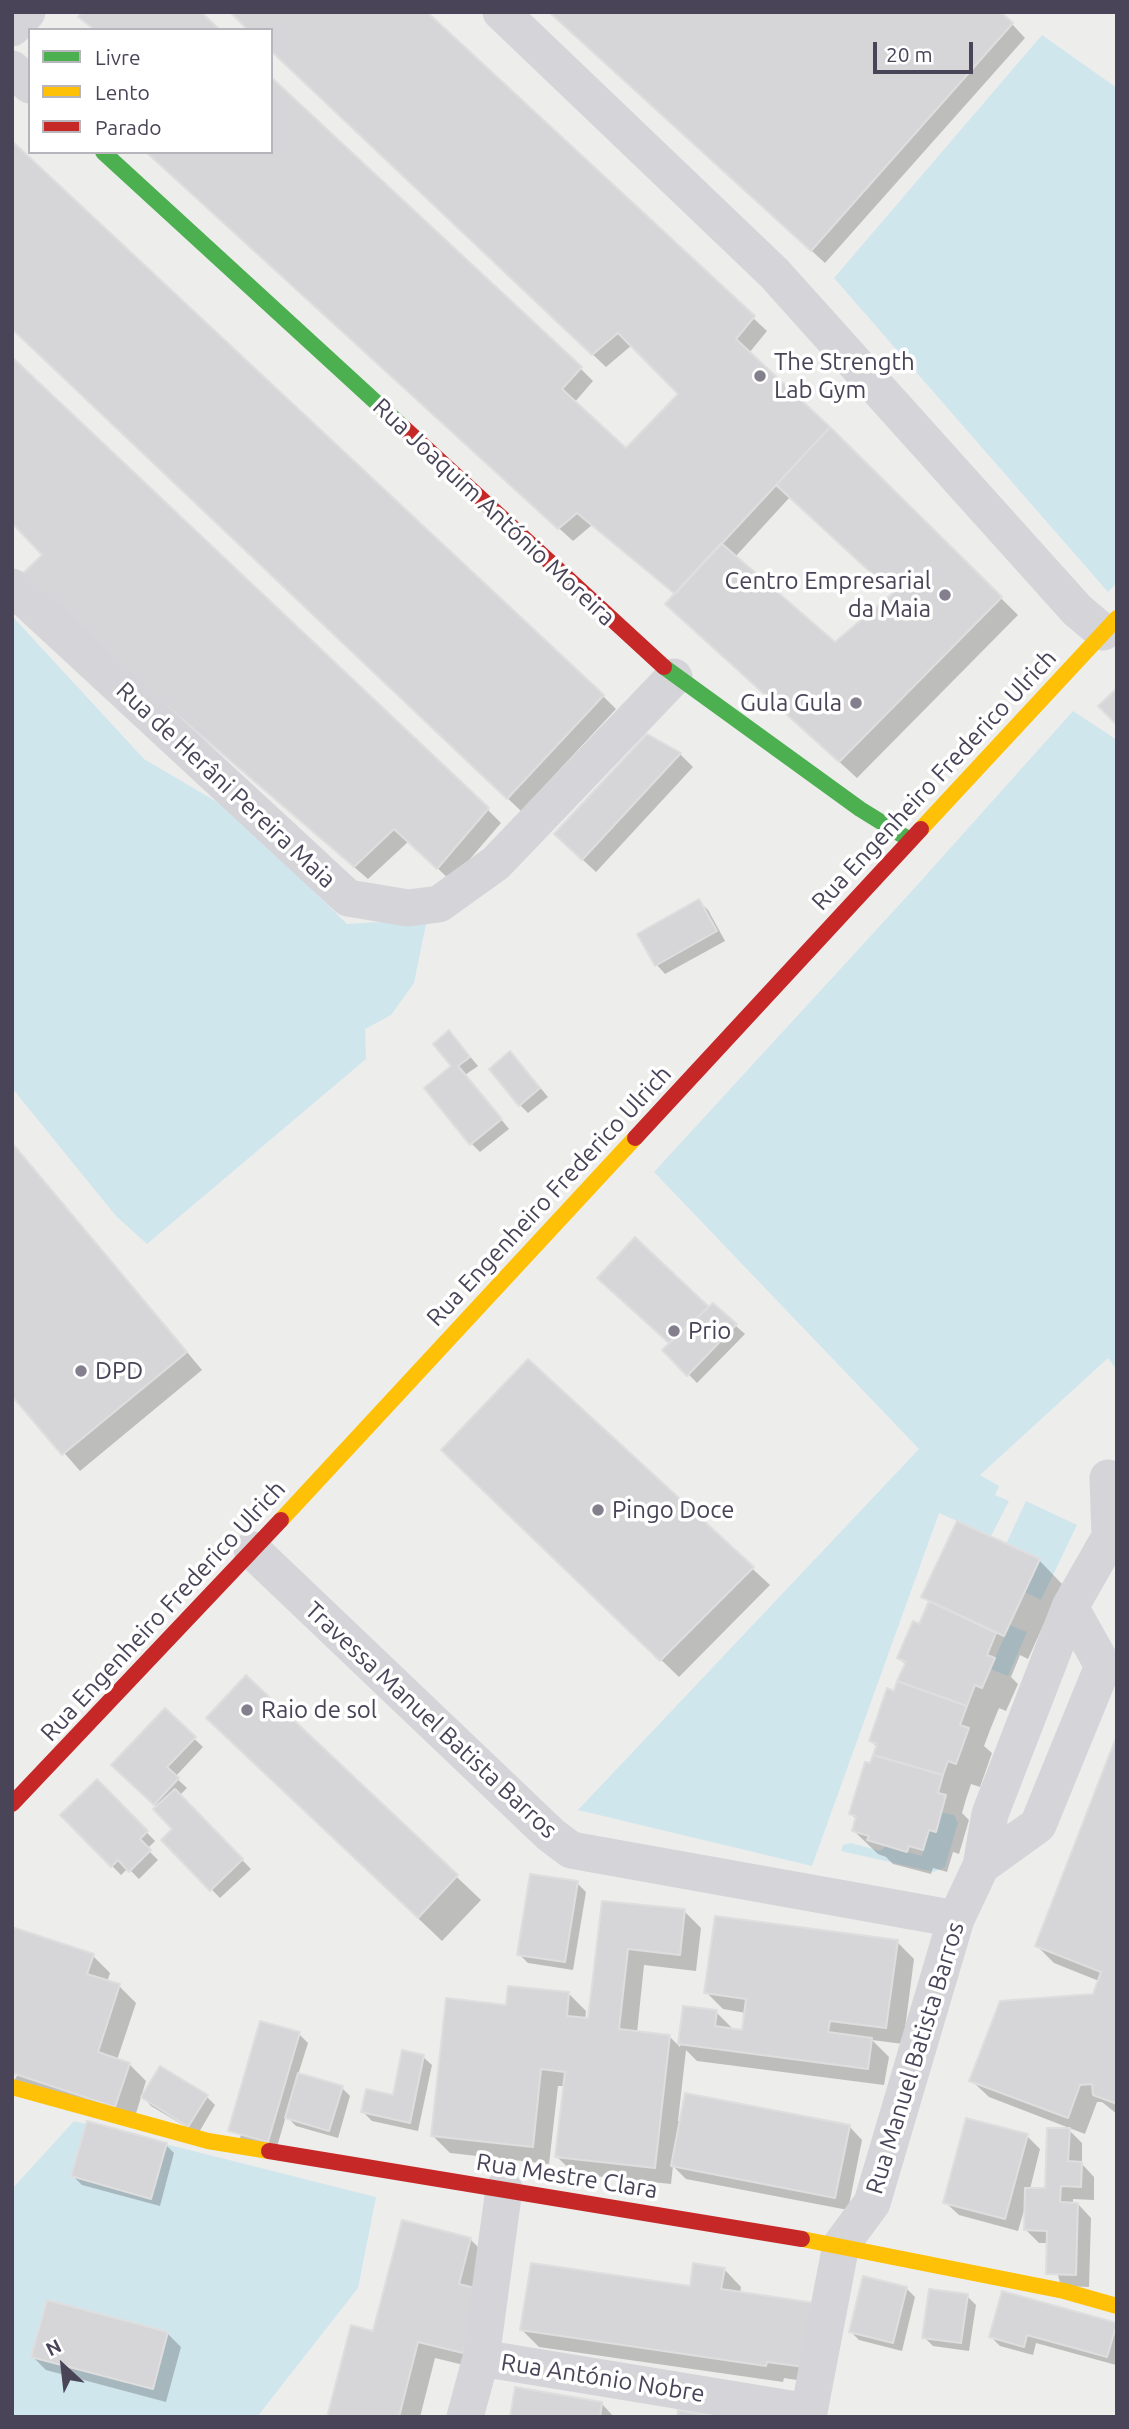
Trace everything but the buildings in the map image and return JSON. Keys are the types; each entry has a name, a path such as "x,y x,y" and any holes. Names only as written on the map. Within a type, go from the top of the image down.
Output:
{"street":[{"path":"12,29 27,12"},
{"path":"501,12 774,273 1077,610 1110,625"},
{"path":"12,69 28,83"},
{"name":"Rua Joaquim António Moreira","path":"105,154 674,677 860,809 910,840"},
{"name":"Rua de Herâni Pereira Maia","path":"12,587 348,898 408,908 439,904 496,863 674,677"},
{"name":"Rua Engenheiro Frederico Ulrich","path":"12,1804 252,1550 1110,625"},
{"name":"Rua Manuel Batista Barros","path":"841,2245 872,2203 956,1919 981,1866 990,1814 1070,1607 1110,1537 1108,1478"},
{"name":"Travessa Manuel Batista Barros","path":"252,1550 542,1826 571,1850 956,1919"},
{"name":"Rua Manuel Batista Barros","path":"981,1866 1038,1825 1104,1666 1070,1607"},
{"name":"Rua Mestre Clara","path":"12,2087 208,2141 841,2245 1064,2291 1117,2306"},
{"path":"465,2417 481,2358 504,2189"},
{"path":"808,2414 841,2245"},
{"name":"Rua António Nobre","path":"481,2358 808,2414"}],"shaded area":[{"path":"1042,35 1117,88 1117,583 1108,592 834,278"},
{"path":"12,616 144,759 234,812 347,924 427,919 414,983 391,1015 365,1029 366,1059 147,1244 116,1216 12,1088"},
{"path":"1073,711 1117,740 1117,1370 1108,1358 980,1475 999,1486 995,1495 1009,1501 991,1536 939,1513 812,1866 578,1810 919,1449 654,1172"},
{"path":"1026,1501 1077,1525 1041,1600 1025,1592 1040,1559 1006,1544"},
{"path":"1010,1625 1027,1632 1008,1676 990,1669"},
{"path":"935,1811 954,1815 958,1823 945,1867 934,1872 841,1851 843,1845 851,1843 880,1851 886,1846 922,1856"},
{"path":"74,2121 376,2197 358,2288 257,2417 12,2417 12,2189"}],"traffic: fast":[{"path":"105,154 404,428"},
{"path":"664,667 860,809 910,840"}],"traffic: slow":[{"path":"921,829 1117,618"},
{"path":"281,1520 635,1138"},
{"path":"12,2087 208,2141 269,2151"},
{"path":"802,2239 1064,2291 1117,2306"}],"traffic: jam":[{"path":"404,428 664,667"},
{"path":"635,1138 921,829"},
{"path":"12,1804 281,1520"},
{"path":"269,2151 802,2239"}],"place":[{"name":"The Strength Lab Gym","path":"760,376"},
{"name":"Centro Empresarial da Maia","path":"945,595"},
{"name":"Gula Gula","path":"856,703"},
{"name":"Prio","path":"674,1331"},
{"name":"DPD","path":"81,1371"},
{"name":"Pingo Doce","path":"598,1510"},
{"name":"Raio de sol","path":"247,1710"}]}
